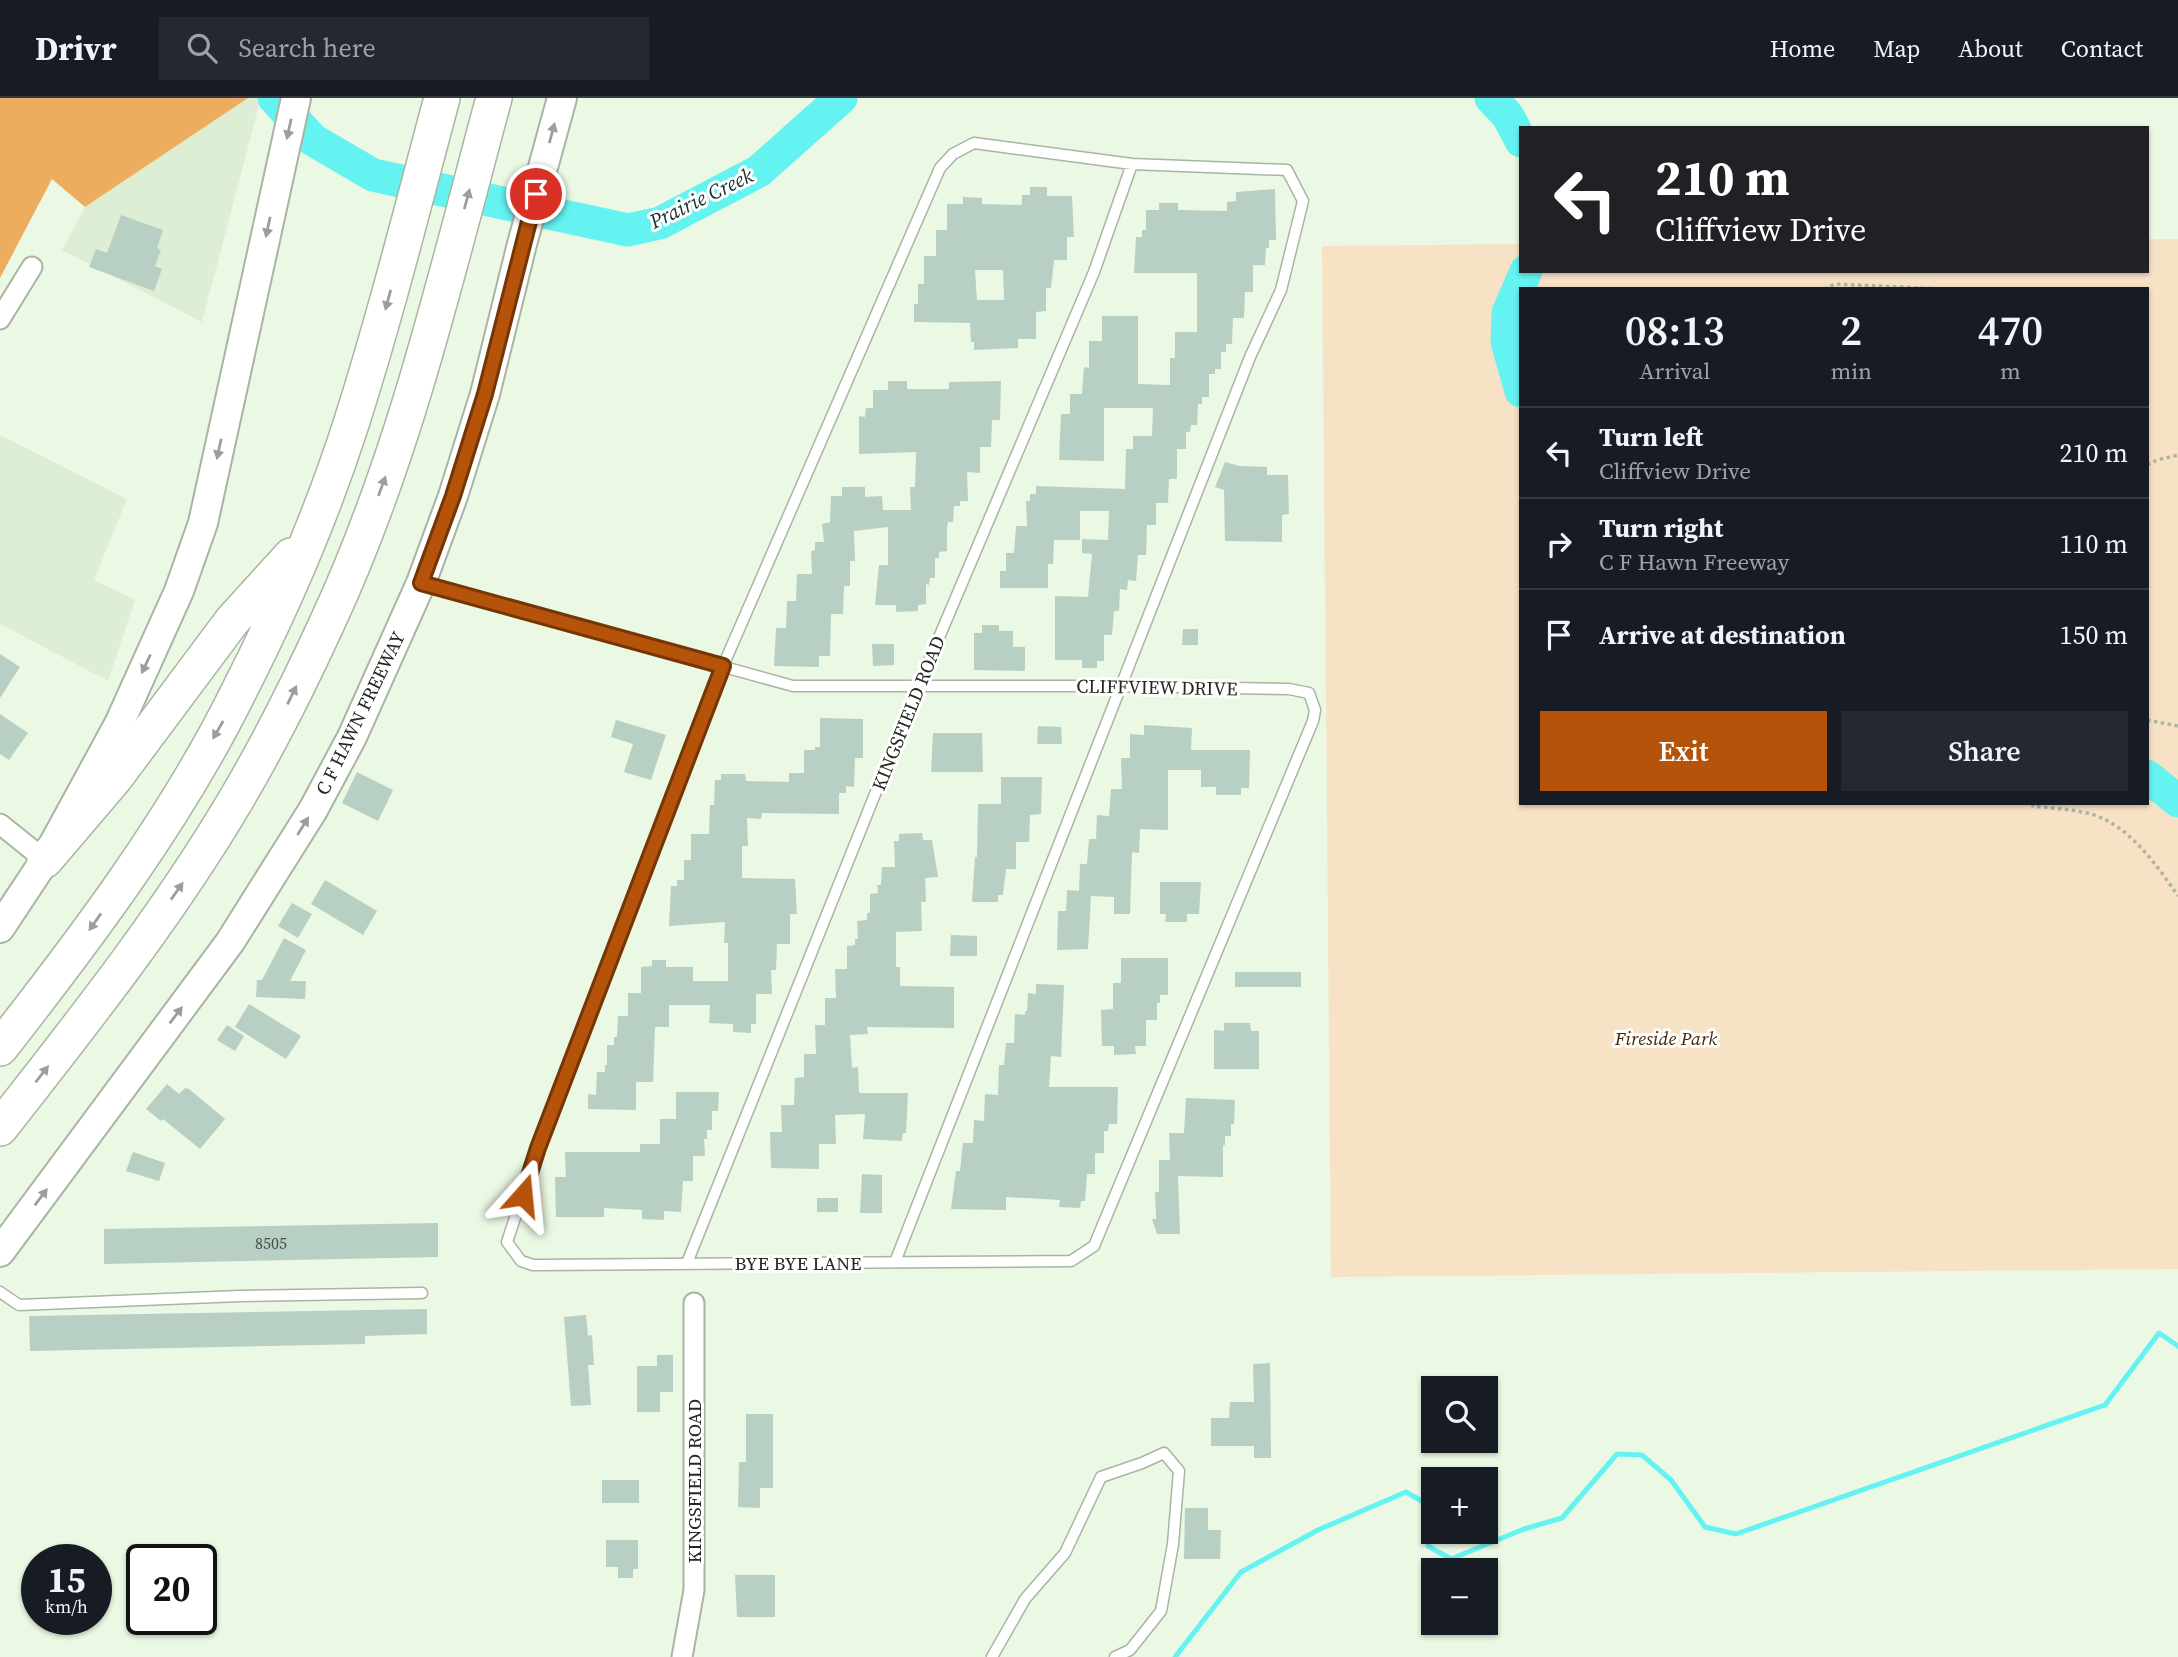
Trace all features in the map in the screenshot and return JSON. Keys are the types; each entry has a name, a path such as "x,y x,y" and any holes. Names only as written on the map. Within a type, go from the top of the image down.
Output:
{"highway":[{"path":"0,1048 133,869 237,697 281,603 310,536 351,424 442,98"},
{"path":"0,1128 125,965 182,884 236,798 287,706 328,621 401,432 494,98"},
{"path":"45,860 114,779 232,621 310,536"}],"main road":[{"path":"0,928 45,860 119,724 179,591 204,523 296,98"},
{"name":"C F HAWN FREEWAY","path":"0,1252 237,931 313,810 352,737 421,583 453,496 485,394 562,98"}],"street":[{"path":"0,319 32,267"},
{"path":"0,824 45,860"},
{"name":"KINGSFIELD ROAD","path":"682,1657 694,1590 694,1303"}],"lane":[{"path":"723,666 940,168 953,154 974,143 1132,164 1287,170 1303,201 1281,290 1250,357 895,1262"},
{"name":"KINGSFIELD ROAD","path":"688,1264 918,687 1094,272 1132,164"},
{"name":"CLIFFVIEW DRIVE","path":"421,583 793,686 1123,686 1300,690 1309,693 1315,710 1313,721 1094,1246"},
{"name":"BYE BYE LANE","path":"723,666 538,1148 507,1242 521,1261 533,1265 1071,1261 1094,1246"},
{"path":"0,1292 19,1305 240,1296 422,1293"},
{"path":"992,1657 1025,1599 1065,1553 1101,1477 1164,1453 1179,1471 1174,1544 1161,1611 1130,1650 1115,1657"}],"path":[{"path":"1828,287 1835,284 1898,287"},
{"path":"2149,464 2178,455"},
{"path":"2149,720 2178,726"},
{"path":"2033,805 2090,813 2112,824 2140,846 2178,896"}],"shaded area":[{"path":"0,98 248,98 85,207 52,179 0,278"},
{"path":"248,98 261,98 202,322 62,250 85,207"},
{"path":"0,435 127,499 94,580 135,600 108,681 0,624"}],"green space":[{"name":"Fireside Park","path":"2149,239 2178,239 2178,1269 1331,1277 1322,246 1519,244 1519,273 2149,273"}],"building":[{"path":"1030,187 1047,187 1047,196 1072,196 1074,237 1067,237 1067,260 1054,260 1051,288 1046,288 1046,311 1036,312 1036,339 1018,339 1018,348 974,350 970,323 914,322 918,284 924,284 924,256 936,256 936,230 947,230 947,204 963,204 963,197 982,198 982,204 1022,205 1022,195 1030,195","holes":["975,270 1003,270 1004,300 977,300"]},
{"path":"1275,189 1276,240 1269,240 1265,265 1253,265 1253,292 1245,292 1244,318 1233,318 1232,344 1226,344 1226,352 1221,352 1221,369 1215,369 1215,374 1209,374 1209,397 1202,397 1202,404 1198,404 1197,425 1191,425 1190,432 1186,432 1186,449 1177,449 1177,479 1169,479 1168,503 1156,503 1156,525 1147,525 1146,555 1138,555 1136,581 1128,580 1127,590 1120,589 1119,611 1114,611 1112,635 1104,635 1104,661 1097,661 1097,668 1082,668 1082,660 1055,660 1055,596 1088,597 1092,554 1082,553 1082,539 1108,540 1109,511 1080,511 1080,540 1054,540 1053,564 1048,564 1048,588 1000,588 1000,571 1006,571 1006,553 1014,553 1016,526 1027,526 1026,501 1030,501 1030,494 1036,494 1036,486 1125,489 1126,449 1133,449 1133,436 1152,436 1153,408 1104,408 1104,461 1059,460 1061,414 1070,414 1070,394 1082,394 1084,367 1089,368 1089,341 1102,341 1102,316 1138,316 1138,384 1170,385 1170,358 1175,358 1175,332 1197,332 1197,273 1134,273 1136,237 1142,237 1142,230 1146,230 1146,210 1159,210 1159,203 1178,203 1178,210 1227,211 1227,202 1236,201 1236,192"},
{"path":"121,215 163,230 157,248 161,250 155,266 162,269 154,291 89,267 96,249 107,253"},
{"path":"888,381 907,381 907,389 949,389 949,382 1001,381 1000,420 992,420 991,447 980,447 980,473 967,472 968,501 960,501 960,506 954,506 953,522 948,522 947,551 939,552 939,558 935,558 935,578 930,578 929,585 926,584 926,604 918,605 918,611 896,612 896,605 875,605 879,565 888,565 888,527 854,531 855,561 850,561 850,586 844,586 843,614 831,614 830,656 819,656 819,667 774,666 776,628 786,628 787,601 796,601 797,574 812,574 811,551 815,550 815,542 824,542 822,524 830,522 831,496 842,496 842,487 865,487 865,497 882,496 883,510 911,510 910,487 915,487 916,452 859,454 859,416 865,417 866,408 873,408 873,390 888,390"},
{"path":"1225,462 1239,466 1267,467 1267,475 1288,475 1289,514 1282,515 1282,542 1225,541 1224,490 1215,487"},
{"path":"982,625 999,625 999,631 1013,631 1013,647 1025,647 1025,671 974,670 974,633 982,633"},
{"path":"1183,629 1198,629 1198,645 1182,645"},
{"path":"872,644 894,644 894,665 873,666"},
{"path":"0,654 20,667 0,698"},
{"path":"0,714 28,733 9,760 0,754"},
{"path":"820,718 863,719 863,758 855,758 854,787 846,786 846,793 839,793 839,814 762,813 761,819 747,818 748,846 742,846 742,878 795,879 797,914 790,914 790,944 777,944 776,970 771,970 772,994 756,994 756,1024 751,1024 751,1033 733,1032 733,1024 709,1023 710,1005 669,1005 669,1027 655,1027 653,1082 636,1082 636,1110 588,1109 588,1094 596,1095 597,1072 605,1072 607,1045 614,1045 614,1037 617,1037 618,1016 628,1016 628,993 641,993 641,967 652,966 652,960 666,960 666,967 693,967 693,981 728,981 725,922 669,926 671,886 677,886 677,880 684,880 684,860 691,860 691,834 709,834 710,805 714,805 715,780 721,780 721,774 745,774 746,781 789,782 789,773 804,773 804,750 820,747"},
{"path":"616,720 666,735 651,780 624,772 633,744 611,737"},
{"path":"1144,725 1192,728 1191,750 1250,750 1249,788 1241,788 1241,795 1216,795 1216,787 1201,787 1201,770 1168,770 1168,830 1140,829 1139,853 1132,852 1130,914 1114,914 1114,897 1091,896 1088,949 1057,950 1058,911 1066,911 1067,890 1079,891 1080,864 1087,864 1089,839 1096,839 1097,815 1109,816 1111,789 1122,789 1121,758 1130,758 1130,734 1144,735"},
{"path":"1038,726 1061,727 1062,744 1037,744"},
{"path":"933,733 982,733 983,772 931,772"},
{"path":"357,772 393,790 378,821 342,803"},
{"path":"1001,777 1042,777 1041,814 1030,815 1029,842 1016,842 1016,869 1006,869 1003,895 998,895 998,902 972,902 977,857 978,804 1001,804"},
{"path":"922,833 923,840 932,840 938,877 925,878 926,902 921,902 922,931 896,932 896,967 900,967 900,986 954,987 954,1028 867,1027 868,1034 850,1035 852,1068 858,1067 859,1093 908,1093 906,1133 903,1133 902,1141 863,1139 865,1114 835,1115 836,1144 819,1144 819,1169 771,1168 770,1132 782,1132 781,1105 794,1105 795,1078 804,1077 804,1054 816,1054 815,1025 825,1025 825,998 836,998 835,969 847,969 847,946 855,945 855,939 858,939 857,921 867,920 867,913 870,913 870,894 878,893 877,885 881,885 882,867 895,867 894,841 899,841 899,834"},
{"path":"325,880 377,911 363,935 311,904"},
{"path":"1160,882 1201,882 1199,914 1187,914 1187,922 1165,922 1166,914 1160,914"},
{"path":"292,903 312,914 298,938 278,926"},
{"path":"951,935 977,936 977,956 950,956"},
{"path":"284,938 306,950 290,981 306,981 305,999 256,997 257,980 262,980"},
{"path":"1121,958 1168,958 1168,995 1160,995 1157,1020 1146,1020 1146,1046 1135,1046 1136,1054 1114,1055 1114,1046 1102,1046 1101,1010 1113,1009 1113,983 1121,983"},
{"path":"1235,972 1301,972 1301,987 1235,987"},
{"path":"1036,984 1064,985 1061,1057 1051,1056 1049,1087 1118,1087 1117,1124 1109,1124 1108,1131 1104,1131 1104,1153 1095,1153 1095,1174 1087,1174 1085,1201 1081,1201 1080,1208 1059,1207 1060,1200 1006,1197 1006,1210 951,1209 963,1143 973,1143 974,1120 984,1121 985,1094 998,1095 999,1065 1004,1065 1006,1043 1014,1043 1015,1014 1025,1015 1028,993 1036,994"},
{"path":"249,1004 301,1036 286,1059 235,1027"},
{"path":"1224,1023 1250,1023 1251,1031 1259,1031 1259,1069 1214,1069 1214,1030 1224,1031"},
{"path":"227,1025 244,1036 235,1051 217,1040"},
{"path":"167,1084 179,1094 185,1088 189,1089 225,1119 200,1149 146,1109"},
{"path":"676,1092 719,1092 718,1111 712,1111 712,1130 707,1130 707,1139 704,1139 705,1156 693,1156 693,1181 683,1181 681,1212 664,1211 664,1220 642,1219 642,1210 604,1208 604,1217 556,1217 555,1177 566,1177 565,1152 640,1152 640,1144 660,1144 660,1119 676,1119"},
{"path":"1186,1098 1235,1100 1231,1136 1225,1136 1223,1145 1223,1177 1178,1176 1180,1234 1157,1234 1152,1219 1156,1219 1155,1192 1159,1192 1159,1160 1170,1160 1169,1133 1184,1133"},
{"path":"133,1152 165,1163 159,1181 126,1171"},
{"path":"862,1174 882,1175 882,1213 860,1213"},
{"path":"817,1198 838,1198 838,1212 817,1212"},
{"path":"438,1223 438,1257 104,1264 104,1229"},
{"path":"427,1309 427,1334 365,1336 365,1344 30,1351 29,1316"},
{"path":"586,1315 588,1336 592,1335 594,1365 588,1365 591,1405 571,1406 564,1317"},
{"path":"657,1355 673,1355 673,1392 660,1392 660,1412 637,1412 637,1366 657,1366"},
{"path":"1270,1363 1271,1458 1254,1458 1254,1446 1211,1446 1211,1418 1229,1418 1230,1402 1254,1402 1253,1364"},
{"path":"746,1414 773,1414 773,1488 760,1488 760,1508 738,1507 739,1462 746,1462"},
{"path":"602,1480 639,1480 639,1503 602,1503"},
{"path":"1185,1508 1208,1508 1208,1530 1221,1530 1220,1559 1184,1559"},
{"path":"606,1540 638,1540 638,1569 633,1569 633,1578 618,1578 618,1567 606,1567"},
{"path":"735,1575 775,1575 775,1617 737,1617"}],"waterway":[{"name":"Prairie Creek","path":"274,98 313,140 373,175 628,230 660,223 759,171 841,98"},
{"name":"Prairie Creek","path":"1491,98 1508,116 1519,137"},
{"name":"Prairie Creek","path":"1519,287 1525,273"},
{"name":"Prairie Creek","path":"1519,287 1508,313 1507,342 1519,384"},
{"name":"Prairie Creek","path":"2149,778 2178,801"},
{"path":"1175,1657 1241,1572 1318,1530 1406,1492 1432,1507 1428,1546 1451,1559 1524,1529 1562,1518 1617,1454 1642,1455 1671,1480 1705,1527 1736,1534 2105,1405 2159,1333 2178,1346"}],"route":[{"path":"523,1195 538,1148 723,666 421,583 453,496 485,394 536,194"}]}
